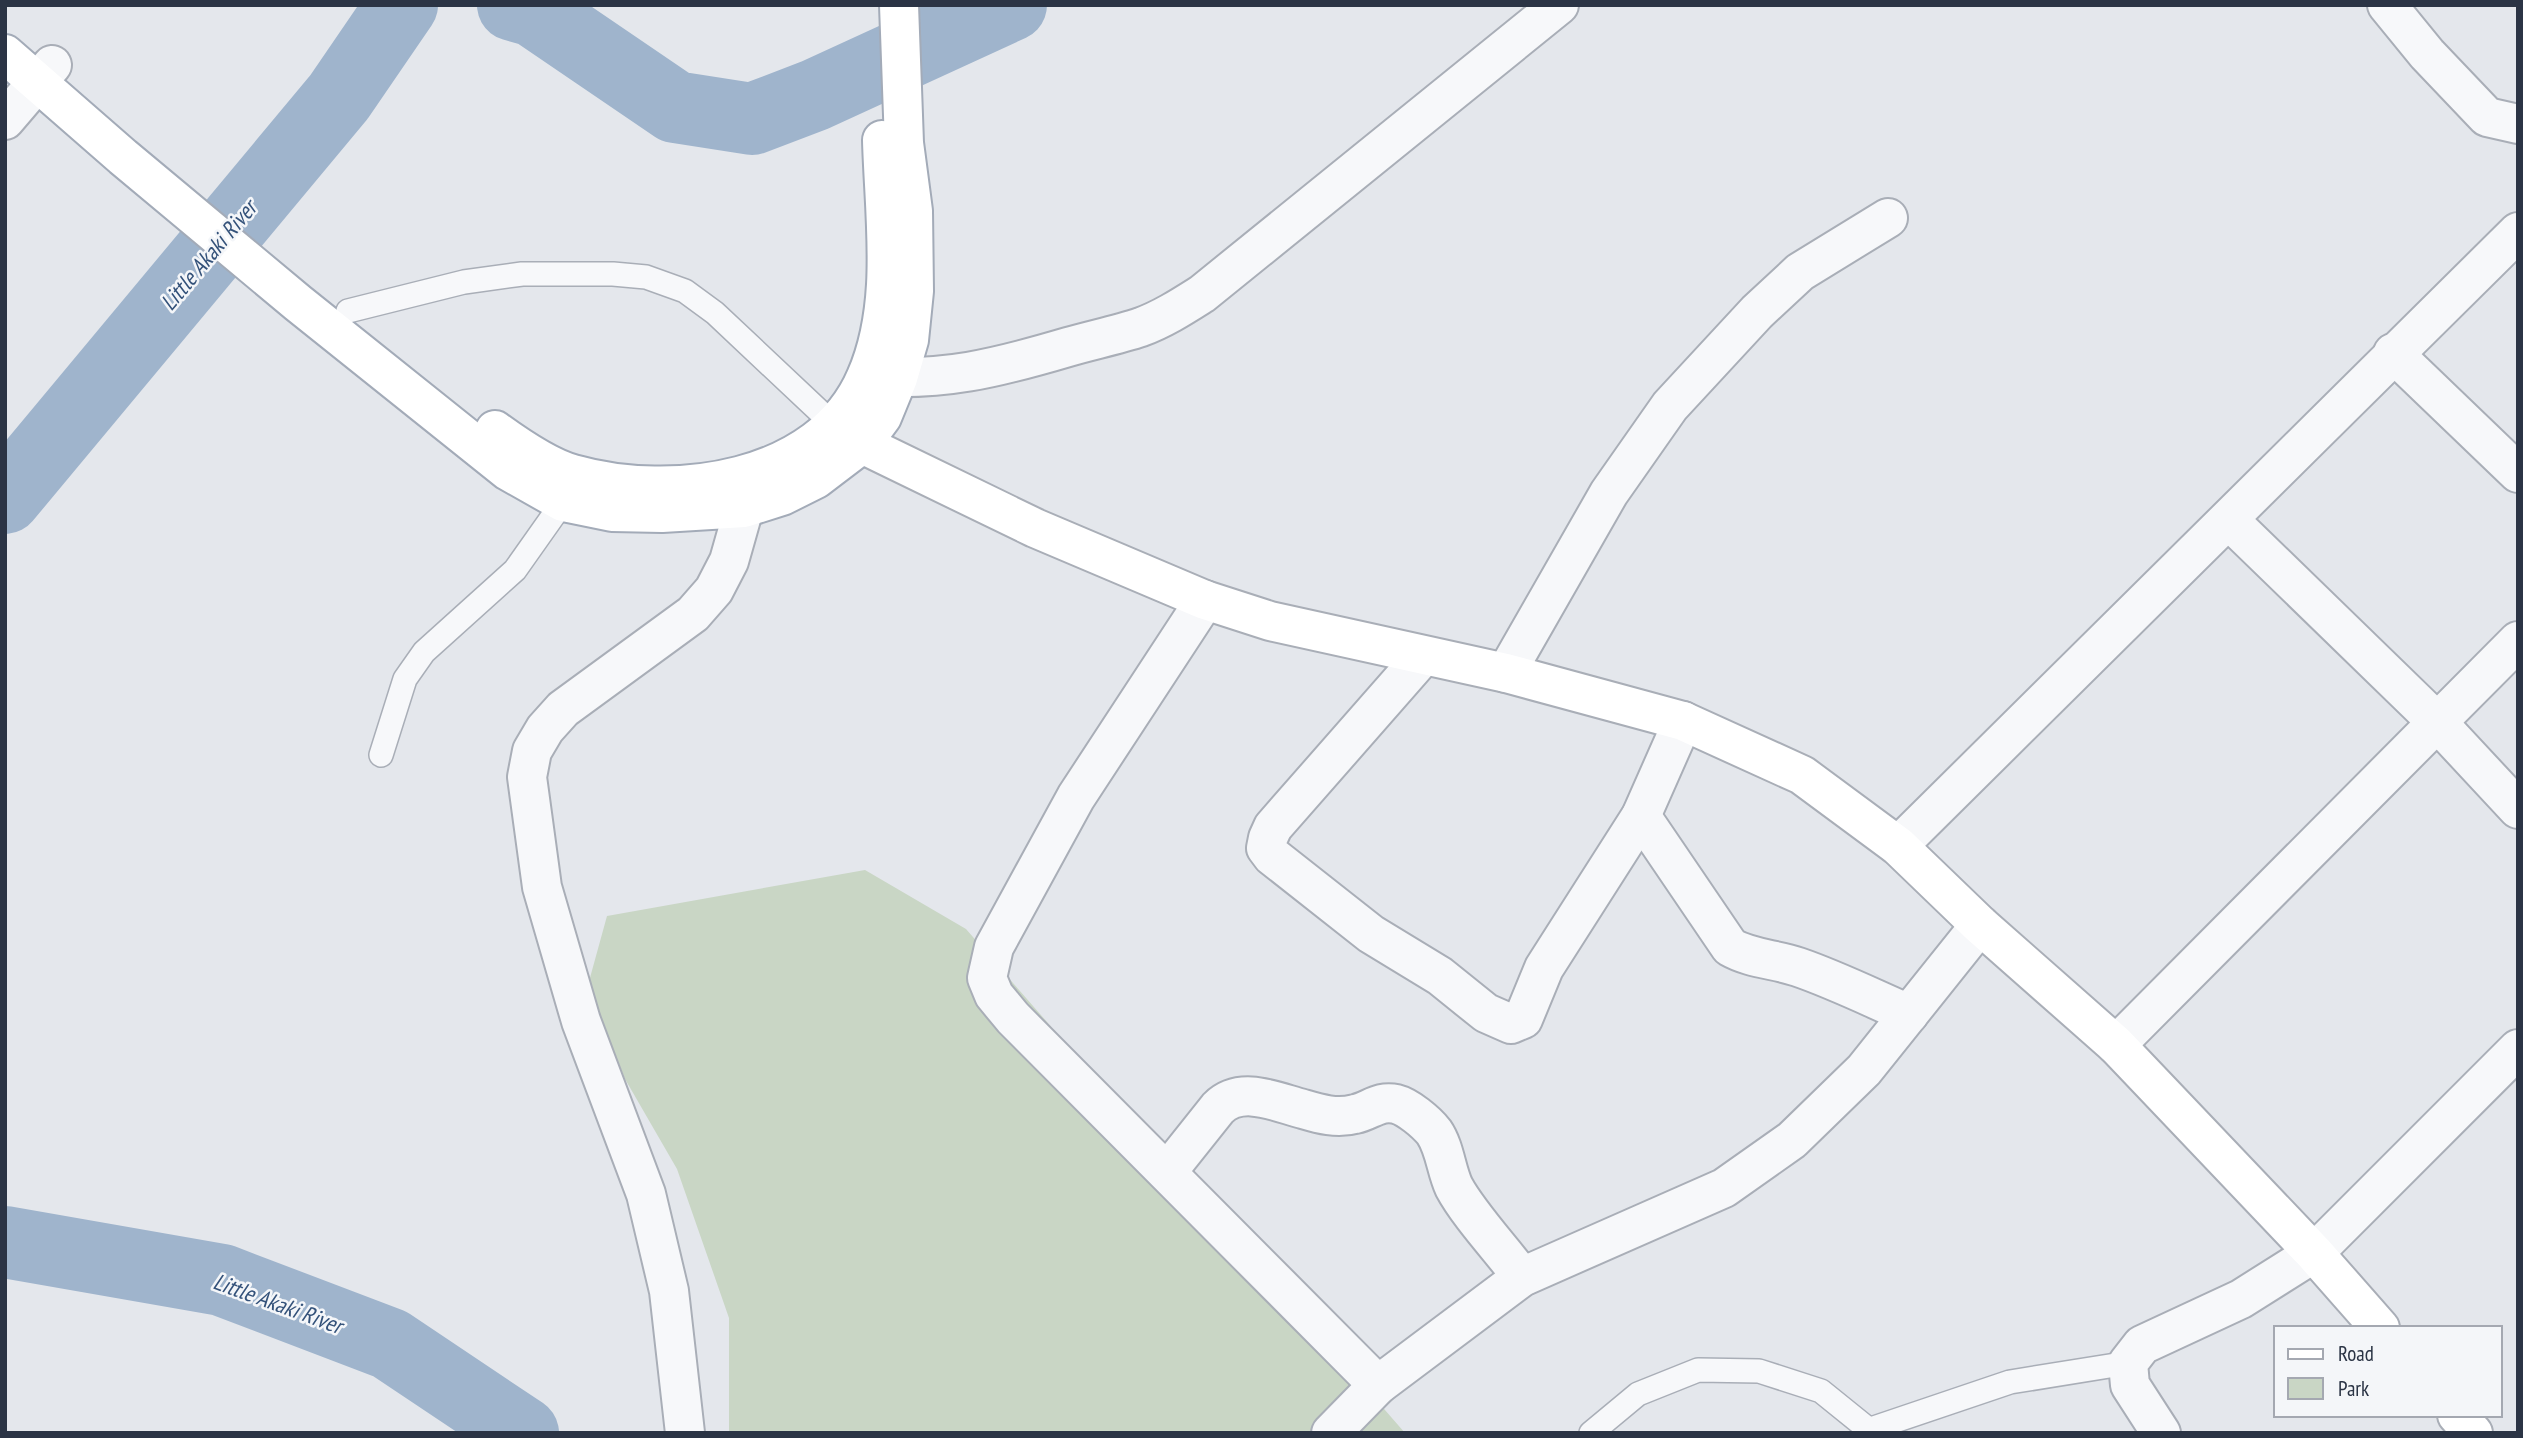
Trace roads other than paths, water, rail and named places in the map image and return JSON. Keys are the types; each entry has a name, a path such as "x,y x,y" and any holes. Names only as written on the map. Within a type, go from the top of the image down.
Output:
{"main road":[{"path":"876,5 893,142"},
{"path":"848,434 852,404 883,377 879,332 887,284 899,5"},
{"path":"5,26 45,74 307,293 508,471 567,488 615,482 659,485 714,482 744,493 774,465 800,450 848,434 1035,528 1205,600 1269,621 1506,673 1683,721 1802,775 1898,846 1980,925 2116,1045 2314,1253 2378,1326"},
{"path":"5,54 45,74"},
{"path":"307,293 348,311 467,410 520,447 567,488"},
{"path":"2459,1417 2473,1433"}],"street":[{"path":"883,377 958,375 1006,365 1141,327 1173,312 1202,294 1559,5"},
{"path":"2387,5 2427,54 2487,117 2518,124"},
{"path":"5,120 45,74"},
{"path":"1506,673 1609,493 1670,405 1757,312 1800,272 1888,218"},
{"path":"1898,846 2518,232"},
{"path":"2393,353 2518,473"},
{"path":"685,1433 669,1291 646,1194 581,1021 542,887 527,777 532,751 545,729 563,709 692,614 714,590 729,561 744,493"},
{"path":"2229,520 2437,722 2518,809"},
{"path":"1205,600 1076,797 994,947 987,978 994,995 1013,1018 1378,1385"},
{"path":"2116,1045 2518,641"},
{"path":"1423,656 1273,827 1266,848 1272,856 1371,934 1440,976 1486,1013 1511,1024 1518,1023 1526,1013 1544,968 1641,816 1683,721"},
{"path":"1641,816 1730,947 1745,956 1799,967 1909,1014"},
{"path":"1331,1433 1378,1385 1522,1277 1724,1188 1792,1140 1864,1070 1980,925"},
{"path":"2161,1433 2130,1385 2128,1363 2142,1345 2241,1299 2314,1253 2518,1049"},
{"path":"1167,1172 1218,1108 1235,1096 1256,1096 1324,1115 1342,1117 1358,1114 1387,1102 1399,1104 1429,1126 1436,1135 1453,1185 1522,1277"}],"lane":[{"path":"348,311 464,282 522,274 613,274 646,278 685,292 715,313 848,434"},
{"path":"381,755 405,680 424,652 515,569 567,488"},
{"path":"1591,1433 1638,1394 1698,1370 1759,1371 1821,1391 1872,1431 2010,1382 2128,1363"}],"waterway":[{"name":"Little Akaki River","path":"5,498 339,97 402,5"},
{"path":"513,5 534,11 675,107 752,119 815,95 1011,5"},
{"name":"Little Akaki River","path":"5,1242 222,1280 390,1344 523,1433"}]}
